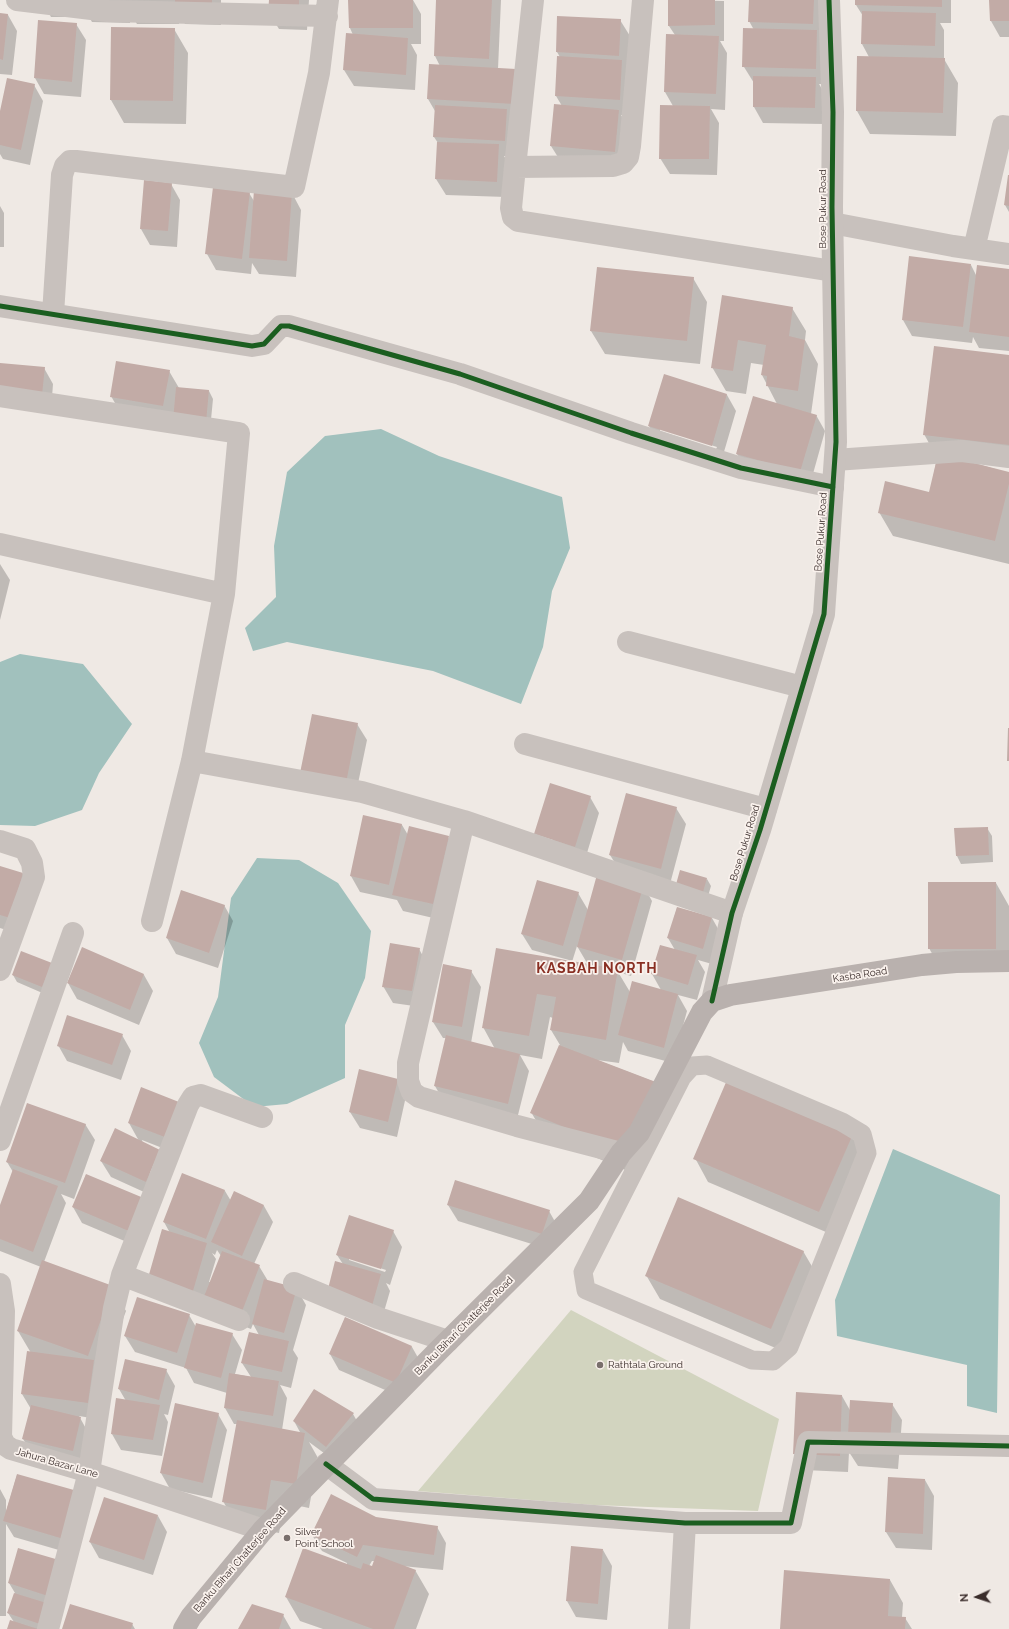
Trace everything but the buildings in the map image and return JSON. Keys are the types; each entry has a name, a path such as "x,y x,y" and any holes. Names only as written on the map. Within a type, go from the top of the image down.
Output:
{"main road":[{"name":"Kasba Road","path":"712,1001 730,995 922,965 956,962 1009,961"},
{"name":"Banku Bihari Chatterjee Road","path":"184,1629 191,1617 263,1530 326,1464 589,1201 630,1157 639,1133 702,1012 712,1001"}],"street":[{"path":"17,0 108,11 327,8 319,73 294,187 76,161 70,162 65,166 62,175 53,314"},
{"path":"533,0 514,167 511,208 513,217 518,221 833,271"},
{"path":"514,167 613,166 623,163 628,157 643,0"},
{"name":"Bose Pukur Road","path":"712,1001 732,913 766,809 824,614 835,460 832,223 833,112 829,0"},
{"path":"974,249 1003,126 1009,127"},
{"path":"832,223 1009,254"},
{"path":"0,306 252,346 264,344 281,326 289,326 460,374 631,433 741,468 833,487"},
{"path":"0,396 239,433 224,594 192,761 152,921"},
{"path":"835,460 962,451 1009,457"},
{"path":"0,544 224,594"},
{"path":"628,642 802,687"},
{"path":"525,744 766,809"},
{"path":"192,761 362,792 464,821 732,913"},
{"path":"464,821 408,1063 408,1081 412,1092 419,1097 630,1157"},
{"path":"0,841 25,849 32,863 34,877 0,970"},
{"path":"0,1140 49,1005 73,933"},
{"path":"48,1629 89,1472 114,1308 122,1276 193,1097 201,1095 262,1117"},
{"path":"122,1276 239,1320"},
{"path":"294,1283 378,1318 448,1341"},
{"name":"Jahura Bazar Lane","path":"0,1284 4,1311 3,1445 11,1449 89,1472 263,1530"},
{"path":"326,1464 373,1499 685,1523 791,1523 808,1442 1009,1446"},
{"path":"679,1629 685,1523"}],"lane":[{"path":"707,1065 842,1122 862,1134 867,1153 789,1347 773,1361 752,1360 586,1290 583,1272 630,1157 682,1077 692,1066 707,1065"}],"green space":[{"name":"Rathtala Ground","path":"571,1310 779,1419 758,1511 594,1505 418,1491"}],"water":[{"path":"381,429 439,456 562,497 570,548 552,591 543,647 521,704 433,671 287,642 253,651 245,628 276,597 274,546 287,472 325,436"},
{"path":"20,654 83,664 132,724 99,773 82,810 35,826 0,825 0,662"},
{"path":"257,858 299,860 338,883 371,931 365,978 345,1025 345,1078 287,1104 254,1107 214,1077 199,1043 218,997 231,898"},
{"path":"893,1149 1000,1195 997,1413 967,1406 967,1365 837,1336 835,1300"}],"cycle path":[{"path":"712,1001 732,913 760,830 824,614 836,442 832,207 833,112 829,0"},
{"path":"0,306 252,346 264,344 281,326 289,326 460,374 631,433 741,468 833,487"},
{"path":"326,1464 373,1499 685,1523 791,1523 808,1442 1009,1446"}],"place":[{"name":"Rathtala Ground","path":"600,1365"},
{"name":"Silver Point School","path":"287,1538"}],"district":[{"name":"KASBAH NORTH","path":"597,969"}]}
